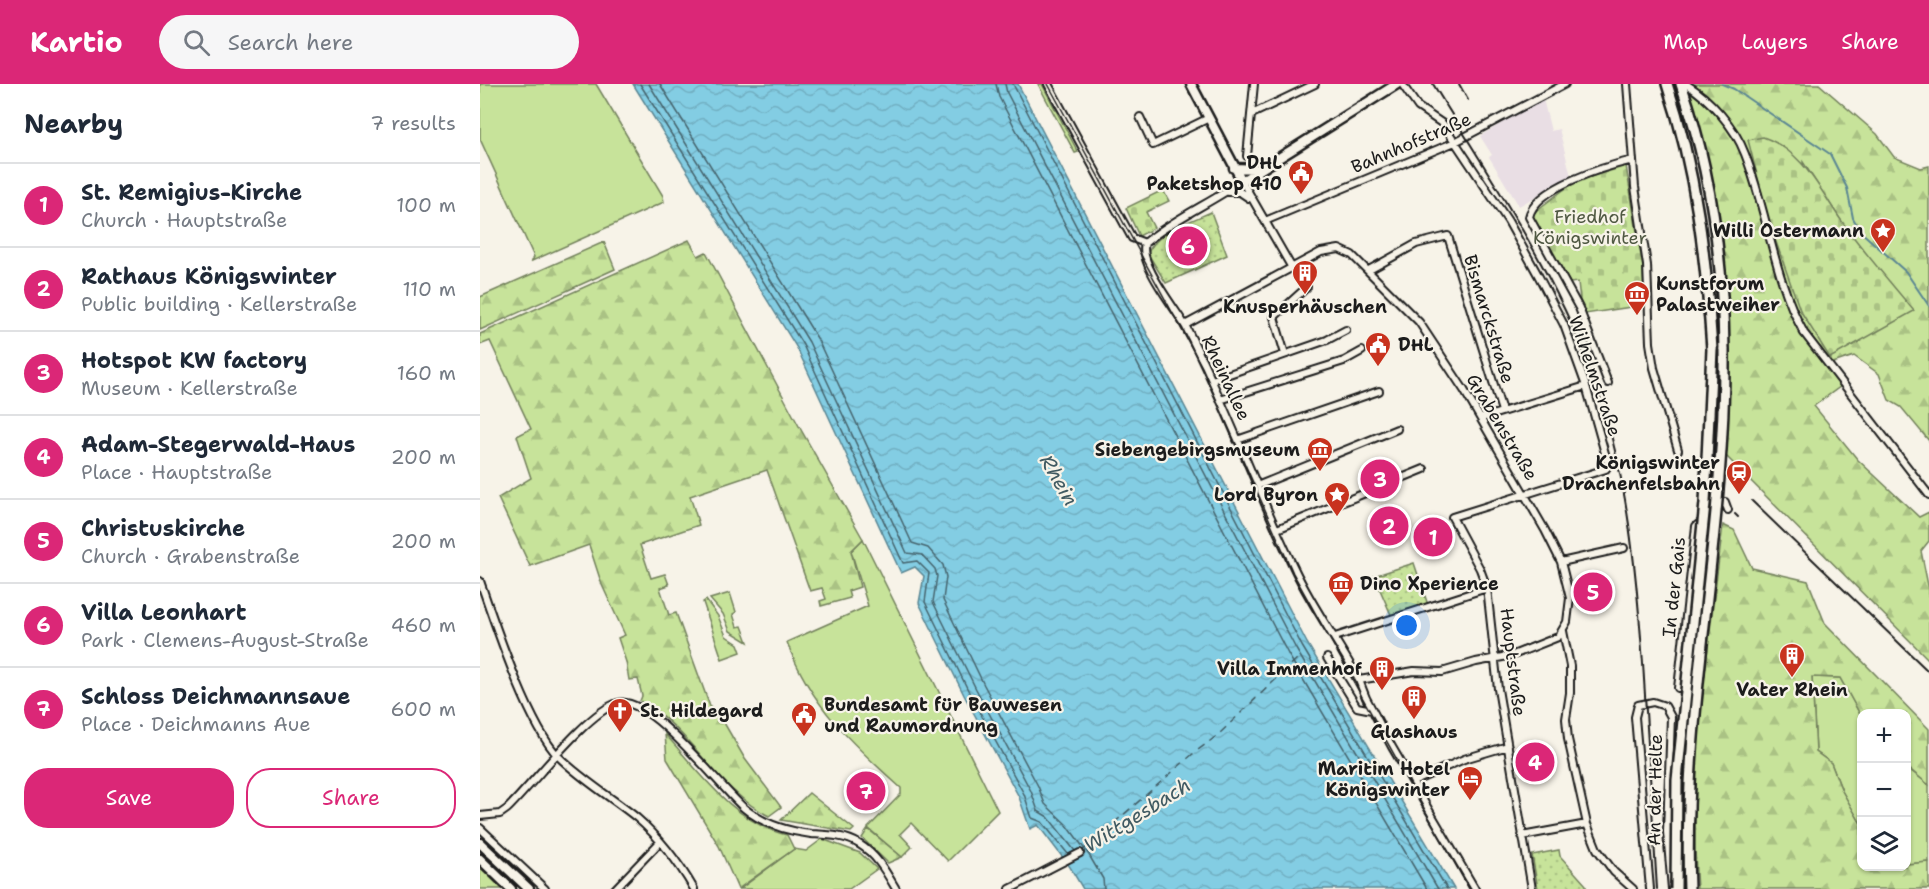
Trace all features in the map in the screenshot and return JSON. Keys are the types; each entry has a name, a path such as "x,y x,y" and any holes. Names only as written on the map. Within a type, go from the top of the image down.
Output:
{"highway":[{"path":"1667,84 1687,151 1701,219 1712,349 1708,466 1679,759 1674,889"},
{"path":"1683,84 1702,155 1715,223 1721,282 1724,350 1720,467 1689,783 1689,889"}],"main road":[{"path":"1191,84 1242,182 1397,84"},
{"path":"1234,168 1260,169"},
{"path":"480,843 529,889"},
{"path":"480,859 512,889"}],"street":[{"path":"1048,84 1132,238 1145,243 1157,232 1242,182 1292,268 1185,325"},
{"path":"1247,156 1254,84"},
{"path":"1252,114 1315,84"},
{"name":"Wilhelmstraße","path":"1402,84 1422,111 1441,122 1456,141 1508,221 1564,325 1586,386 1608,468 1525,493"},
{"name":"Bahnhofstraße","path":"1265,221 1456,141 1565,84"},
{"path":"1627,84 1633,160 1647,265 1650,343 1654,368 1678,450"},
{"path":"1683,84 1708,100 1744,151 1791,308 1804,333 1929,495"},
{"path":"1140,117 1153,145 1209,118"},
{"path":"1608,383 1579,308 1529,217 1534,206 1573,178 1633,160"},
{"path":"1228,192 1243,193 1254,202"},
{"name":"Bismarckstraße","path":"1369,270 1416,244 1448,236 1502,411"},
{"name":"Rheinallee","path":"1145,243 1142,250 1147,263 1185,325 1212,380 1296,572 1335,637 1359,680 1365,698 1474,889"},
{"name":"Grabenstraße","path":"1292,268 1320,252 1339,249 1352,255 1369,270 1419,322 1482,418 1561,562 1570,598 1570,613 1563,631"},
{"path":"1285,354 1274,317 1275,313 1307,287"},
{"path":"1212,380 1327,340 1346,330"},
{"path":"1220,399 1344,361 1362,351"},
{"path":"1482,418 1586,386"},
{"path":"1238,440 1379,391"},
{"path":"1257,486 1397,429"},
{"path":"1277,529 1424,469"},
{"name":"Hauptstraße","path":"1525,493 1452,517 1480,568 1488,588 1494,659 1532,889"},
{"name":"In der Gais","path":"1678,688 1696,526 1725,502 1728,510"},
{"path":"1561,562 1624,548"},
{"path":"480,581 532,713 556,754 585,781 637,818 684,871 694,889"},
{"path":"1335,637 1488,588"},
{"path":"1359,680 1414,671 1442,672 1513,656 1552,640 1563,631 1569,666 1570,693 1566,719 1568,739 1587,824 1597,849 1614,872 1633,889"},
{"name":"Rheinallee","path":"1327,658 1357,707 1372,710"},
{"path":"1350,697 1359,701 1365,698"},
{"path":"480,816 491,816 509,807 556,754 607,707 620,702 640,706 659,721 752,814 792,830 839,836 858,843 882,864 896,889"},
{"name":"An der Helte","path":"1650,889 1635,717 1638,705 1653,702 1665,706 1671,717 1667,832 1674,889"},
{"path":"1413,782 1464,759 1508,746"},
{"path":"1522,836 1587,824"},
{"path":"480,828 545,889"},
{"path":"615,889 660,842"},
{"path":"1010,889 1080,853"}],"shaded area":[{"path":"1543,99 1551,131 1559,129 1571,176 1519,206 1489,157 1492,155 1480,136"}],"green space":[{"path":"480,84 596,84 663,196 664,202 532,261 534,257 480,139"},
{"path":"1038,84 1042,84 1078,152 1075,153"},
{"path":"1685,84 1819,84 1877,134 1894,157 1921,168 1929,166 1929,441 1901,407 1889,400 1879,374 1854,356 1827,365 1841,386 1814,406 1858,460 1919,517 1929,512 1929,541 1921,551 1929,590 1929,660 1726,456 1728,351 1725,284","holes":["1803,162 1845,227 1831,358 1800,310"]},
{"path":"1763,137 1778,144 1802,163 1854,238 1914,311 1830,358 1800,310 1770,225 1748,140"},
{"name":"Friedhof Königswinter","path":"1626,166 1643,268 1644,305 1585,314 1580,300 1578,282 1570,283 1533,220 1533,213 1574,182"},
{"path":"1163,190 1169,201 1146,212 1154,228 1139,236 1126,208"},
{"path":"1211,212 1227,255 1166,283 1148,254 1151,247 1175,228"},
{"path":"689,240 698,256 706,252 800,428 863,539 851,551 860,587 848,591 850,598 821,606 820,601 826,599 822,588 810,591 767,470 690,496 699,525 640,545 651,578 665,574 669,585 660,588 669,615 676,613 712,712 723,721 745,759 781,807 769,816 734,791 674,727 640,701 642,696 638,679 629,680 618,638 625,635 602,585 589,545 530,566 498,498 531,478 517,436 531,429 490,341 480,345 480,334"},
{"path":"604,242 615,269 480,330 480,297"},
{"path":"1723,525 1734,530 1752,568 1808,581 1825,623 1909,709 1857,709 1840,678 1812,677 1816,752 1831,763 1842,791 1857,817 1857,871 1911,871 1911,864 1929,862 1929,889 1697,889 1695,798 1706,661"},
{"path":"863,539 998,811 948,861 911,823 900,834 912,847 902,857 868,828 901,794 901,788 834,722 796,665 787,642 868,606 851,551"},
{"path":"1414,563 1428,605 1392,617 1374,576"},
{"path":"730,593 736,612 733,614 737,627 742,626 748,642 730,631 723,614 710,599"},
{"path":"706,600 718,616 726,636 738,644 741,652 722,659 703,602"},
{"path":"1812,677 1840,678 1857,709 1857,817 1842,791 1831,763 1816,752"},
{"path":"1911,711 1929,729 1929,785 1911,770"},
{"path":"665,734 734,808 750,820 787,835 794,849 738,889 719,846 667,759"},
{"path":"1911,771 1929,785 1929,862 1911,864"},
{"path":"809,793 854,829 851,832 781,820"},
{"path":"868,829 902,857 888,863 862,838"},
{"path":"822,839 860,853 877,869 849,889 740,889 794,849 806,851"},
{"path":"1559,850 1560,856 1586,885 1586,889 1538,889 1532,855"},
{"path":"480,867 502,889 480,889"}],"water":[{"path":"633,84 1018,84 1307,643 1454,889 1083,889 1070,867 1038,825 1030,829 1019,797 964,695 919,603 924,576 915,567 901,573 797,348"}],"waterway":[{"path":"1722,84 1734,89 1830,154 1847,188 1853,218 1860,231 1906,272 1929,306"}],"ferry route":[{"path":"1082,851 1194,753 1218,735 1300,656"}],"tram line":[{"path":"1048,84 1202,367 1293,573 1469,889"}],"railway":[{"path":"1433,84 1502,195 1545,271 1583,350 1608,424 1624,492 1637,594 1657,889"},
{"path":"1459,84 1468,100"},
{"path":"1752,501 1929,672"},
{"path":"1735,514 1738,517"}],"place":[{"name":"DHL Paketshop 410","path":"1301,196"},
{"name":"Villa Leonhart","path":"1188,246"},
{"name":"Willi Ostermann","path":"1883,254"},
{"name":"Knusperhäuschen","path":"1305,296"},
{"name":"Kunstforum Palastweiher","path":"1637,317"},
{"name":"DHL","path":"1378,368"},
{"name":"Siebengebirgsmuseum","path":"1320,473"},
{"name":"Hotspot KW factory","path":"1380,479"},
{"name":"Königswinter Drachenfelsbahn","path":"1739,496"},
{"name":"Lord Byron","path":"1337,518"},
{"name":"Rathaus Königswinter","path":"1389,526"},
{"name":"St. Remigius-Kirche","path":"1433,537"},
{"name":"Christuskirche","path":"1593,592"},
{"name":"Dino Xperience","path":"1341,607"},
{"name":"Vater Rhein","path":"1792,679"},
{"name":"Villa Immenhof","path":"1382,692"},
{"name":"Glashaus","path":"1414,721"},
{"name":"St. Hildegard","path":"620,734"},
{"name":"Bundesamt für Bauwesen und Raumordnung","path":"804,738"},
{"name":"Adam-Stegerwald-Haus","path":"1535,762"},
{"name":"Schloss Deichmannsaue","path":"866,791"},
{"name":"Maritim Hotel Königswinter","path":"1470,802"}],"water label":[{"name":"Rhein","path":"1059,480"},
{"name":"Wittgesbach","path":"1137,815"}]}
